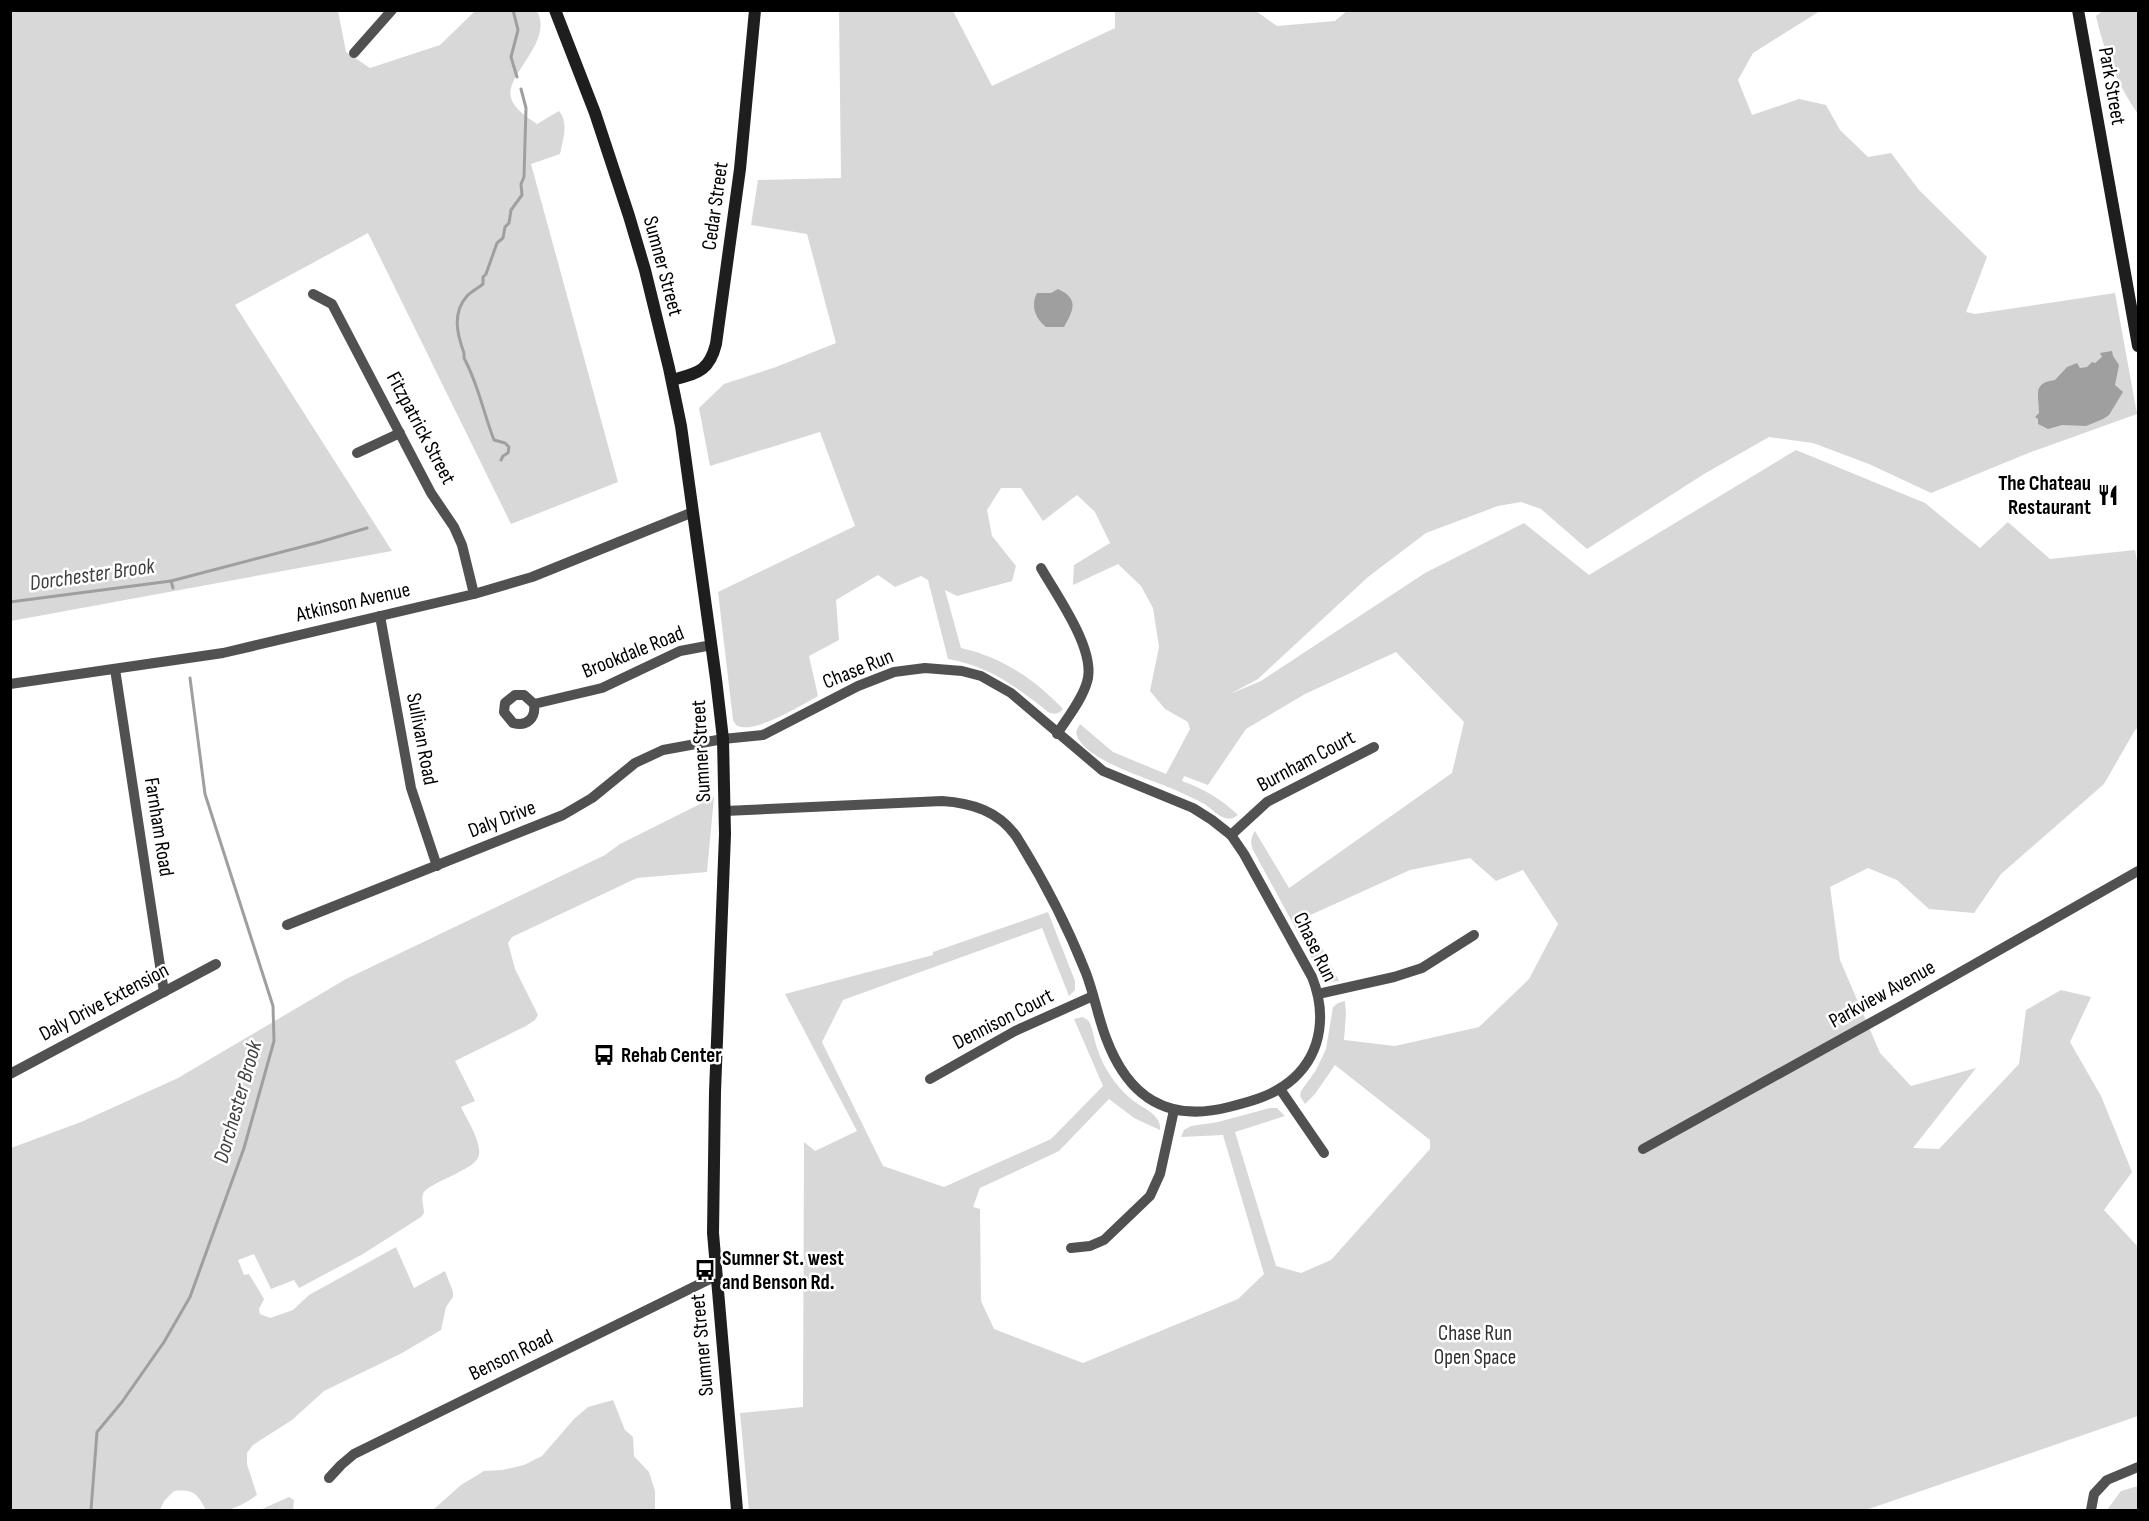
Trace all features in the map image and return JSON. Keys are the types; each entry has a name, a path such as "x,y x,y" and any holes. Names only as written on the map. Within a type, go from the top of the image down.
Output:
{"main road":[{"name":"Sumner Street","path":"555,10 595,113 629,216 654,303 681,426 712,645 723,739 724,811 713,1233 737,1510"},
{"name":"Cedar Street","path":"672,380 702,370 713,357 716,344 740,169 755,10"},
{"name":"Park Street","path":"2078,10 2139,346"}],"street":[{"path":"354,53 392,10"},
{"name":"Fitzpatrick Street","path":"313,294 332,304 431,493 454,527 463,548 474,594"},
{"path":"357,453 400,433"},
{"name":"Atkinson Avenue","path":"10,684 223,653 474,594 532,577 693,512"},
{"path":"1041,568 1087,651 1090,668 1087,682 1057,734"},
{"name":"Sullivan Road","path":"380,616 405,765 437,866"},
{"name":"Brookdale Road","path":"534,704 602,688 680,651 712,645"},
{"name":"Chase Run","path":"723,739 763,735 878,677 902,670 925,668 962,671 981,676 1011,693 1102,771 1193,808 1231,835 1244,854 1312,977 1318,994 1320,1031 1315,1050 1298,1074 1280,1089 1260,1099 1222,1109 1195,1112 1163,1107 1144,1096 1127,1078 1112,1052 1086,974 1058,909 1010,827 984,809 954,802 929,801 724,811"},
{"name":"Farnham Road","path":"115,669 164,992"},
{"name":"Daly Drive","path":"286,925 572,811 635,763 654,753 672,747 723,739"},
{"name":"Burnham Court","path":"1231,835 1267,802 1374,747"},
{"name":"Parkview Avenue","path":"1643,1149 2139,871"},
{"path":"1318,994 1362,986 1409,972 1433,962 1474,935"},
{"name":"Daly Drive Extension","path":"10,1074 216,964"},
{"name":"Dennison Court","path":"930,1079 1015,1031 1094,996"},
{"path":"1280,1089 1324,1153"},
{"path":"1071,1248 1090,1246 1104,1240 1150,1196 1158,1182 1174,1110"},
{"name":"Benson Road","path":"329,1478 354,1454 716,1276"},
{"path":"2091,1510 2094,1494 2107,1480 2139,1467"}],"green space":[{"name":"Chase Run Open Space","path":"1348,10 1820,11 1753,53 1738,80 1752,115 1799,99 1826,105 1840,130 1868,157 1891,153 1919,190 1987,257 1966,312 1975,314 2115,293 2137,414 2026,454 1931,493 1869,464 1813,443 1769,437 1704,474 1587,549 1541,509 1521,502 1498,506 1426,533 1368,577 1258,679 1230,694 1261,681 1425,573 1524,523 1589,575 1796,450 1925,503 1980,548 2008,522 2050,559 2135,550 2138,566 2138,728 2104,784 2001,874 1974,913 1929,909 1897,880 1868,868 1830,887 1840,960 1880,1053 1911,1086 1976,1068 1913,1148 1939,1149 2019,1064 2026,1010 2061,990 2091,997 2070,1042 2101,1096 2132,1172 2104,1210 2138,1247 2138,1416 1866,1510 749,1510 740,1413 803,1407 804,1142 815,1151 857,1131 785,994 933,955 933,952 1048,912 1075,981 1075,990 1069,996 1042,928 843,1000 822,1042 883,1166 944,1187 1051,1139 1103,1086 1074,1019 1083,1017 1089,1021 1100,1055 1110,1075 1130,1098 1154,1115 1160,1124 1160,1130 1134,1118 1109,1099 1059,1151 980,1188 973,1207 980,1209 981,1301 994,1329 1083,1363 1238,1299 1264,1274 1223,1135 1181,1137 1184,1130 1191,1126 1277,1108 1285,1116 1235,1132 1276,1266 1301,1273 1331,1260 1430,1149 1430,1140 1335,1065 1315,1094 1305,1104 1300,1096 1301,1091 1316,1070 1326,1049 1333,1007 1345,1001 1344,1040 1395,1046 1479,1027 1529,979 1558,924 1523,870 1496,881 1470,858 1410,870 1306,917 1339,981 1330,982 1323,979 1253,850 1251,842 1255,831 1289,888 1452,773 1464,722 1396,652 1305,694 1246,729 1208,785 1184,776 1182,781 1212,795 1238,815 1232,818 1222,817 1194,799 1102,759 1080,742 1076,732 1080,724 1113,752 1166,774 1190,729 1188,722 1165,709 1150,691 1159,647 1153,608 1141,586 1118,564 1073,585 1074,565 1110,543 1095,512 1077,495 1043,521 1021,488 1001,488 987,510 992,536 1016,566 1012,581 957,596 945,590 961,648 1004,663 1029,679 1063,709 1060,712 1054,714 1048,712 1014,686 989,672 948,659 928,580 921,576 895,587 878,575 836,600 839,640 809,656 818,696 764,723 743,727 736,725 733,720 718,592 855,526 820,432 710,466 699,408 724,384 776,367 836,343 807,234 751,225 758,180 841,178 839,11 953,11 992,86 1115,28 1115,11 1256,11 1277,26 1335,21"},
{"path":"11,11 338,11 346,52 370,68 440,45 475,11 537,11 540,23 539,35 514,79 511,98 518,109 537,124 559,111 564,121 560,154 531,164 618,482 511,524 368,233 235,305 392,551 11,621"},
{"path":"2103,11 2138,11 2138,114 2107,55 2096,16"},
{"path":"714,797 707,872 637,878 512,937 508,943 515,969 538,1015 526,1026 455,1061 475,1101 461,1107 476,1137 479,1155 470,1166 426,1190 422,1196 424,1213 421,1217 363,1254 299,1288 294,1280 271,1289 254,1254 238,1260 244,1275 249,1274 264,1299 259,1309 260,1314 270,1318 293,1310 309,1295 396,1247 414,1288 445,1271 453,1297 446,1307 441,1330 402,1353 324,1391 292,1420 253,1445 247,1453 247,1464 257,1495 239,1506 221,1511 206,1510 194,1493 174,1491 164,1501 160,1510 11,1510 11,1148 81,1122 178,1078 346,979 605,855 620,844"},
{"path":"613,1400 625,1430 633,1437 634,1456 649,1472 655,1491 655,1510 433,1510 461,1485 484,1471 524,1465 542,1456 574,1419 588,1407"},
{"path":"2138,1486 2138,1510 2107,1510 2121,1491"},
{"path":"289,1497 294,1500 293,1510 260,1510"}],"shaded area":[{"path":"1058,289 1072,301 1072,311 1064,327 1046,327 1035,312 1035,298 1037,293 1051,293"},
{"path":"2112,351 2119,365 2115,385 2123,392 2109,415 2086,426 2062,425 2048,429 2038,424 2038,419 2035,417 2039,413 2038,390 2043,384 2055,380 2067,367 2077,363 2080,368 2087,367 2102,357 2100,353"}],"waterway":[{"path":"513,10 518,30 511,57 517,77"},
{"path":"501,460 508,453 509,447 505,443 494,440 464,358 457,324 462,303 467,296 483,284 483,277 497,243 503,238 505,227 509,223 511,210 522,195 526,108 521,89"},
{"path":"171,581 367,528"},
{"name":"Dorchester Brook","path":"10,602 171,581 173,588"},
{"name":"Dorchester Brook","path":"91,1510 97,1432 122,1402 164,1342 190,1297 244,1148 274,1041 273,1006 205,794 190,678"}],"place":[{"name":"The Chateau Restaurant","path":"2108,495"},
{"name":"Rehab Center","path":"604,1055"},
{"name":"Sumner St. west and Benson Rd.","path":"705,1270"}]}
